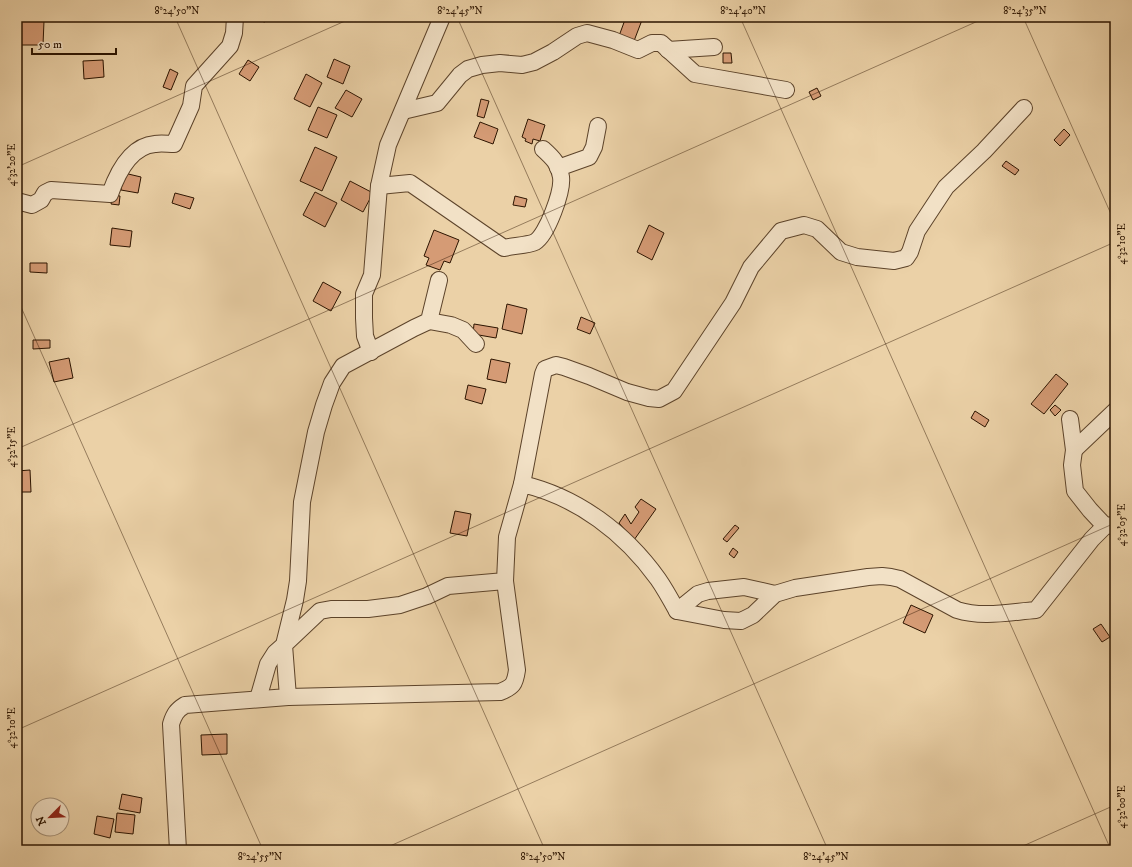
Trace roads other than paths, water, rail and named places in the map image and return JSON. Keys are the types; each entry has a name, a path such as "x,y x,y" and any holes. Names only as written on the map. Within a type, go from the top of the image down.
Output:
{"street":[{"path":"17,200 32,205 41,200 45,193 51,190 110,194 128,157 141,148 154,144 174,144 191,106 194,86 230,46 234,33 235,17"},
{"path":"370,352 365,336 364,294 372,275 379,186 388,145 442,17"},
{"path":"403,111 437,103 460,75 468,69 482,65 500,63 522,65 534,62 553,52 577,36 587,33 614,40 638,50 652,43 661,43 696,74 786,90"},
{"path":"668,50 714,47"},
{"path":"178,850 171,724 173,716 177,710 185,705 288,697 500,692 510,688 516,680 517,670 505,581 507,537 522,484 545,369 556,365 564,366 627,392 659,399 667,396 674,391 722,321 751,267 781,231 804,225 817,229 841,252 846,254 857,257 894,261 906,258 910,252 917,230 946,187 984,151 1024,108"},
{"path":"558,168 589,157 594,147 598,126"},
{"path":"379,186 410,183 504,248 535,242 545,230 552,218 558,198 561,178 556,160 543,150"},
{"path":"429,322 439,280"},
{"path":"288,697 284,645 298,581 302,502 314,439 332,383 343,366 414,328 429,322 450,325 463,330 476,344"},
{"path":"1074,450 1115,411"},
{"path":"522,484 541,488 581,507 601,519 638,554 658,579 677,611 724,620 741,621 753,615 775,594 795,588 868,576 892,576 957,610 967,613 989,614 1036,610 1092,539 1110,525 1090,510 1075,491 1072,465 1074,450 1070,419"},
{"path":"258,699 268,664 275,653 320,611 331,608 368,609 400,606 448,586 505,581"},
{"path":"677,611 698,594 708,591 744,587 775,594"}]}
